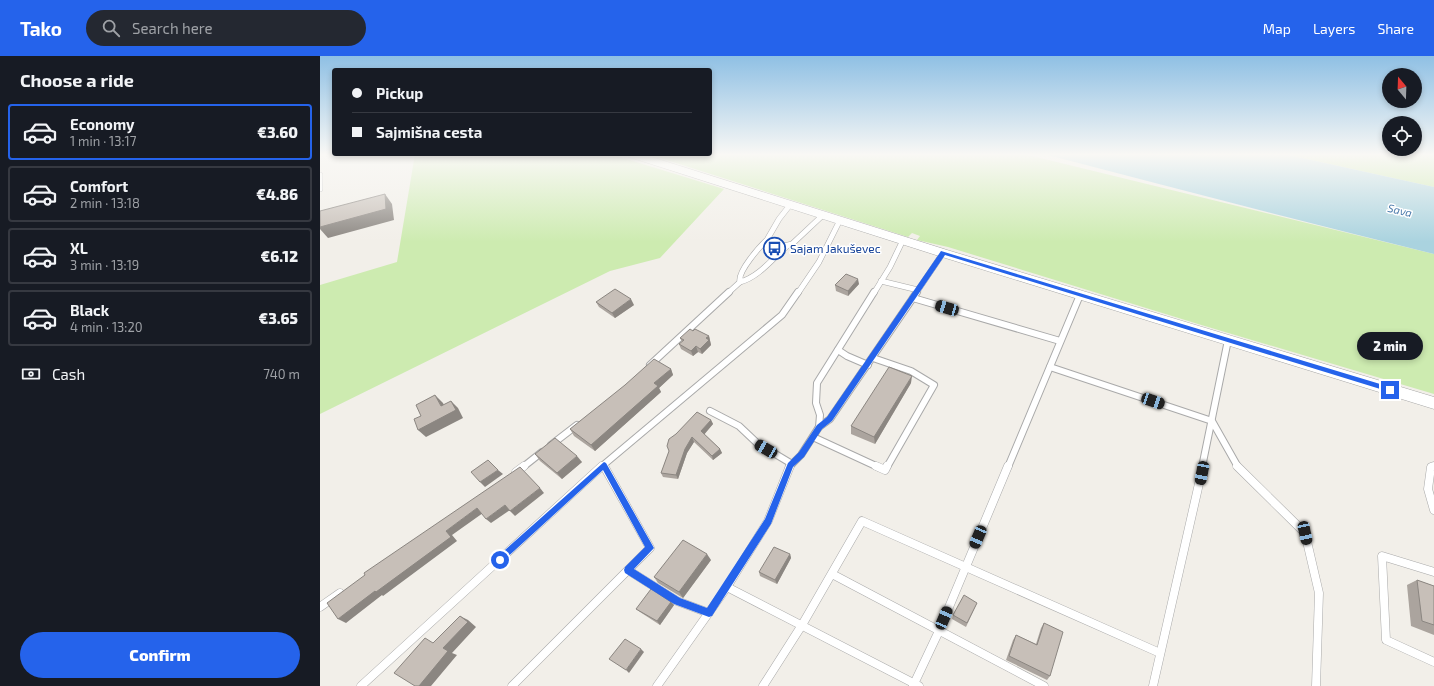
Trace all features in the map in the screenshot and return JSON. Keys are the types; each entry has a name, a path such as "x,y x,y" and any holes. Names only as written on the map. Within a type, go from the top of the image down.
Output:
{"street":[{"path":"722,183 943,253 1434,403"}],"lane":[{"path":"740,282 740,275 760,246 768,240 779,219 790,205"},
{"path":"644,371 740,282 744,282 751,277 787,246 792,244 823,215"},
{"path":"361,686 604,465 782,315 819,262 840,220"},
{"path":"768,240 769,242 787,246"},
{"path":"819,427 820,415 816,403 817,383 890,267 903,240"},
{"path":"657,686 727,587 768,521 785,476 792,464 802,455 819,427 830,419 873,358 943,253"},
{"path":"881,281 918,290"},
{"path":"727,587 915,685 1080,294"},
{"path":"913,298 1060,341"},
{"path":"1153,686 1196,500 1228,340"},
{"path":"838,350 847,356 868,365"},
{"path":"813,437 885,470 934,384 910,371 873,358"},
{"path":"1050,367 1212,421 1239,469 1305,533 1319,593 1316,686"},
{"path":"710,411 739,426 757,443 792,464"},
{"path":"508,478 584,420"},
{"path":"512,686 650,548 604,465"},
{"path":"1434,466 1431,467 1428,489 1434,510"},
{"path":"763,686 802,625 862,521 1160,653"},
{"path":"1434,572 1382,556 1386,640 1434,662"},
{"path":"628,570 677,601 709,612"},
{"path":"832,574 1044,686"},
{"path":"320,607 345,590"}],"green space":[{"path":"410,183 706,183 724,189 660,258 610,271 320,414 320,285 397,262"},
{"path":"740,183 1145,183 1434,254 1434,394 1198,324 948,247 917,240 920,236 912,233 908,237"},
{"path":"1418,183 1434,183 1434,187"}],"water":[{"name":"Sava","path":"1158,183 1418,183 1434,187 1434,254"}],"building":[{"path":"385,194 386,209 320,227 320,211"},
{"path":"846,274 858,279 848,291 835,285"},
{"path":"615,289 631,299 612,313 596,302"},
{"path":"690,329 693,331 695,329 709,336 706,338 709,340 700,349 696,346 691,351 679,344 684,340 680,338"},
{"path":"654,359 671,369 654,383 658,386 591,445 570,429 625,385"},
{"path":"889,367 912,376 874,437 851,426"},
{"path":"435,395 441,406 451,401 456,410 418,430 414,419 421,416 416,405"},
{"path":"697,412 711,420 701,431 720,449 712,456 692,437 685,449 676,475 661,473 669,451 667,446 669,439 676,434"},
{"path":"555,438 577,456 557,473 535,454"},
{"path":"488,460 498,470 480,482 471,472"},
{"path":"520,467 540,488 510,511 505,505 486,519 477,508 446,531 451,537 338,619 327,603 365,575 364,573"},
{"path":"683,540 707,554 679,592 654,577"},
{"path":"774,547 790,554 775,580 759,572"},
{"path":"1417,580 1434,586 1434,625 1422,621"},
{"path":"651,589 671,602 657,621 636,609"},
{"path":"964,595 977,603 967,623 953,615"},
{"path":"460,616 468,622 443,648 448,651 419,686 415,686 394,673 425,638 433,643"},
{"path":"1044,623 1063,632 1050,676 1009,656 1016,635 1037,645"},
{"path":"625,639 641,649 626,670 609,659"}],"place":[{"name":"Sajam Jakuševec","path":"774,248"}],"route":[{"path":"500,560 604,465 650,548 628,570 677,601 709,612 727,587 768,521 790,465 802,455 819,427 830,419 943,253 1390,390"}]}
